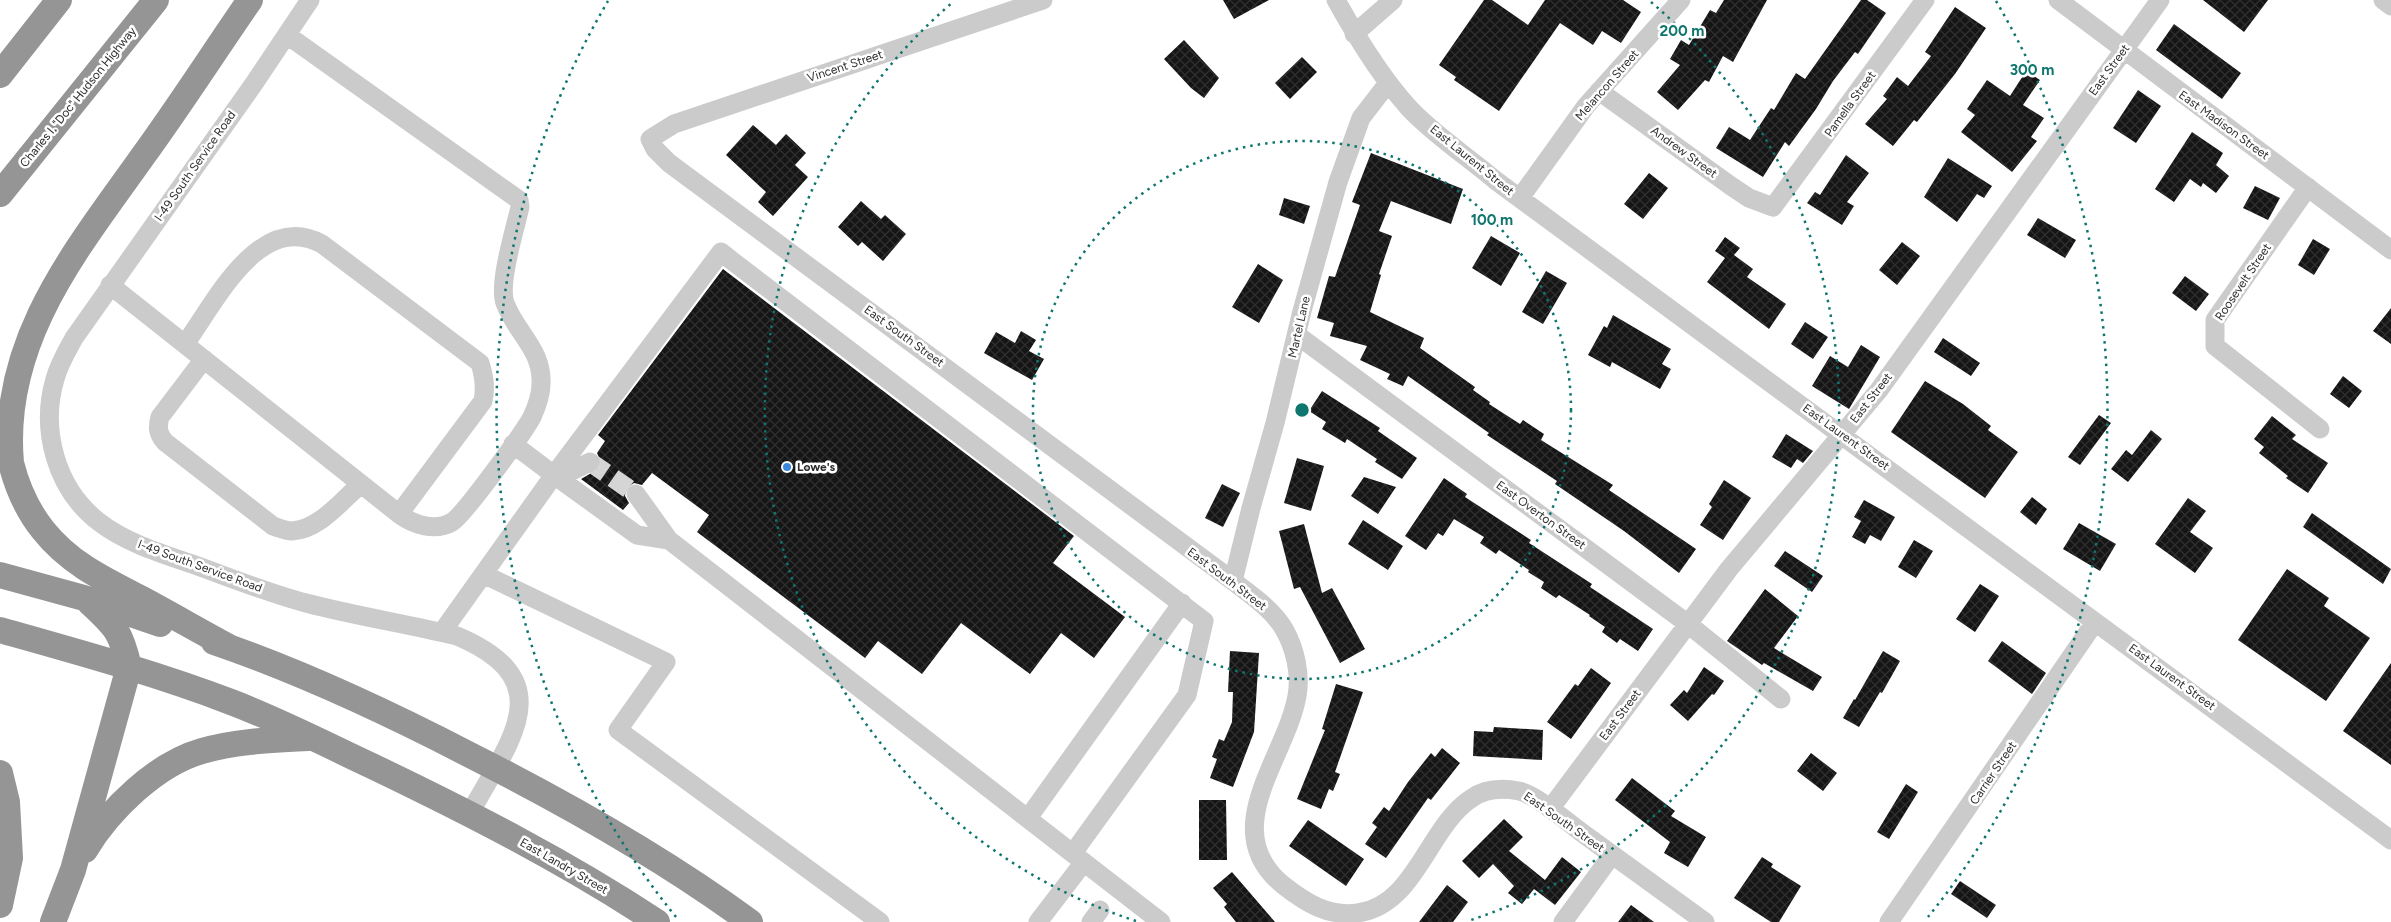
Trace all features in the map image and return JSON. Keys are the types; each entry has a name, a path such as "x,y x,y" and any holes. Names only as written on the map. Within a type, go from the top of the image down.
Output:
{"highway":[{"path":"0,75 60,0"},
{"name":"Charles I. \"Doc\" Hudson Highway","path":"0,194 156,0"},
{"path":"231,648 103,581 72,560 43,531 25,502 15,478 4,440 2,408 12,353 23,326 40,295 144,155 250,0"},
{"path":"0,575 84,598 231,648 393,715 565,804 669,867 750,922"},
{"path":"53,922 73,870 129,667 124,643 115,626 84,598"},
{"name":"East Landry Street","path":"0,630 129,667 234,702 470,813 552,858 657,922"},
{"path":"73,870 98,827 130,796 165,767 201,751 229,745 247,742 314,738"},
{"path":"0,772 7,802 10,858 0,905"}],"street":[{"name":"I-49 South Service Road","path":"310,0 110,285 63,358 55,378 50,400 49,424 58,468 82,507 99,522 134,542 159,553 264,590 306,603 442,632 478,644 496,656 511,672 520,692 519,714 512,735 470,813"},
{"name":"Vincent Street","path":"650,139 674,124 1044,0"},
{"name":"East Laurent Street","path":"1336,0 1354,34 1388,83 1410,110 1520,198 2391,840"},
{"path":"1354,34 1393,0"},
{"name":"Melancon Street","path":"1520,198 1586,106 1681,0"},
{"name":"Pamella Street","path":"1773,207 1925,0"},
{"name":"East Madison Street","path":"2058,0 2391,250"},
{"name":"East Street","path":"1550,809 1729,569 1879,390 2160,0"},
{"path":"2383,0 2391,6"},
{"path":"110,285 409,522 429,527 452,522 513,444 532,417 540,399 542,383 541,368 536,351 504,302 505,273 520,207 519,200 287,35"},
{"name":"Martel Lane","path":"1233,581 1298,336 1325,225 1361,118 1388,83"},
{"name":"Andrew Street","path":"1599,91 1749,198 1773,207"},
{"name":"East South Street","path":"650,139 654,149 669,163 1233,581 1269,611 1284,628 1293,649 1298,672 1298,695 1292,717 1258,800 1253,822 1257,847 1266,869 1300,898 1320,910 1344,915 1367,912 1387,902 1404,886 1456,813 1472,797 1495,789 1521,791 1550,809 1704,922"},
{"name":"Roosevelt Street","path":"2308,187 2215,320 2215,346 2320,429"},
{"path":"185,344 236,273 259,248 282,238 310,238 322,244 480,362 484,376 483,401 399,514"},
{"path":"442,632 721,252 1204,621 1186,695 1078,857 1038,922"},
{"name":"East Overton Street","path":"1298,336 1688,624 1781,699"},
{"path":"204,359 160,417 158,425 159,435 166,442 273,526 290,531 307,528 318,522 361,484"},
{"path":"513,444 636,535 669,540"},
{"path":"556,477 590,462"},
{"path":"636,494 669,540 1161,922"},
{"path":"485,575 666,662 618,730 856,915 880,922"},
{"path":"1028,818 1182,603"},
{"name":"Carrier Street","path":"1890,922 2095,622"},
{"path":"1563,922 1612,854"}],"building":[{"path":"1223,0 1269,0 1234,19"},
{"path":"1484,0 1492,0 1528,25 1545,0 1623,0 1641,12 1621,43 1602,31 1593,45 1560,23 1499,111 1454,80 1456,77 1439,65"},
{"path":"1724,0 1767,0 1733,62 1723,56 1709,82 1705,80 1678,110 1657,92 1680,65 1670,59 1681,40 1689,45 1710,10 1716,13"},
{"path":"1861,0 1867,0 1886,13 1858,54 1855,52 1833,81 1816,109 1789,146 1785,142 1763,177 1716,148 1729,127 1750,140 1771,108 1774,110 1796,73 1805,79"},
{"path":"2203,0 2268,0 2244,32"},
{"path":"1955,7 1986,28 1955,74 1917,122 1914,120 1893,146 1865,124 1887,99 1883,96 1897,77 1908,86 1931,56 1925,52"},
{"path":"2174,24 2241,73 2222,99 2156,50"},
{"path":"1184,40 1219,78 1204,98 1191,88 1164,59"},
{"path":"1302,57 1317,72 1290,99 1275,83"},
{"path":"2026,71 2040,80 2023,105 2044,118 2031,137 2037,141 2012,172 1961,132 1975,115 1967,109 1987,80 2010,96"},
{"path":"2138,90 2161,106 2136,143 2113,128"},
{"path":"753,125 776,145 786,134 806,153 795,165 808,177 773,216 758,202 766,192 726,155"},
{"path":"2192,132 2223,153 2216,165 2229,176 2216,193 2203,183 2201,187 2190,179 2174,202 2155,189"},
{"path":"1371,153 1463,189 1451,224 1391,201 1379,231 1392,236 1379,274 1381,275 1370,312 1424,338 1420,348 1475,387 1473,390 1490,402 1489,404 1520,424 1523,420 1544,434 1541,440 1613,485 1609,490 1696,549 1679,573 1624,531 1555,484 1557,481 1487,435 1489,433 1408,376 1403,386 1387,379 1390,374 1360,360 1367,346 1330,336 1334,323 1317,318 1329,276 1335,277 1360,205 1352,202"},
{"path":"1846,155 1869,173 1847,202 1854,206 1842,225 1807,203 1815,192 1820,195"},
{"path":"1948,158 1992,186 1984,198 1977,194 1957,222 1924,197"},
{"path":"1649,173 1668,188 1643,219 1624,204"},
{"path":"2255,186 2280,198 2268,220 2243,208"},
{"path":"1284,198 1310,206 1304,224 1279,215"},
{"path":"861,201 881,219 885,215 906,234 883,261 862,242 858,246 838,227"},
{"path":"2038,218 2076,240 2065,258 2027,235"},
{"path":"1491,236 1520,253 1501,286 1472,268"},
{"path":"1725,237 1740,248 1734,255 1753,269 1747,277 1786,304 1769,329 1707,282 1725,258 1715,251"},
{"path":"2313,239 2330,249 2314,275 2298,265"},
{"path":"1902,242 1920,256 1897,285 1879,270"},
{"path":"1258,264 1283,280 1259,323 1232,307"},
{"name":"Lowe's","path":"723,269 1074,536 1053,563 1125,617 1094,658 1061,633 1030,674 961,623 922,674 878,641 865,658 697,532 709,515 652,473 642,485 634,483 626,489 625,496 629,503 623,510 581,479 600,468 601,462 597,453 605,441 598,435"},
{"path":"1546,271 1567,283 1543,324 1522,312"},
{"path":"2185,276 2209,294 2196,311 2172,293"},
{"path":"2391,308 2391,344 2373,331"},
{"path":"1613,315 1671,349 1662,364 1671,369 1660,389 1612,362 1610,367 1588,355 1604,326 1607,328"},
{"path":"1805,322 1828,337 1813,359 1791,344"},
{"path":"1021,331 1036,340 1029,351 1044,359 1032,380 984,353 996,332 1015,343"},
{"path":"1943,338 1980,363 1971,376 1934,352"},
{"path":"1861,345 1880,357 1849,409 1812,386 1830,356 1848,367"},
{"path":"2343,376 2362,391 2349,408 2330,394"},
{"path":"1925,381 1963,404 1991,426 1988,430 2018,452 1985,498 1891,432"},
{"path":"1322,391 1380,428 1378,431 1417,458 1402,479 1375,462 1377,459 1347,439 1345,443 1322,429 1326,422 1309,411"},
{"path":"2099,415 2111,423 2080,465 2068,457"},
{"path":"2272,416 2296,435 2292,439 2328,463 2308,493 2286,478 2288,476 2259,453 2264,447 2254,439"},
{"path":"2151,430 2162,439 2128,482 2111,469 2126,450 2132,455"},
{"path":"1786,434 1813,451 1803,463 1797,459 1791,468 1772,457"},
{"path":"1297,458 1324,466 1311,511 1284,503"},
{"path":"1364,477 1396,487 1378,514 1351,496"},
{"path":"1444,478 1467,494 1465,497 1531,540 1529,543 1592,584 1590,587 1653,629 1638,651 1620,639 1617,643 1602,632 1605,627 1590,615 1559,595 1556,598 1541,588 1544,582 1528,572 1529,570 1499,550 1496,554 1480,543 1484,537 1454,519 1443,536 1438,533 1426,550 1405,536"},
{"path":"1724,480 1751,498 1723,540 1700,525 1712,507 1709,504"},
{"path":"1222,484 1240,493 1223,527 1205,518"},
{"path":"2032,497 2047,509 2036,525 2020,512"},
{"path":"2188,498 2206,511 2190,532 2213,548 2195,573 2155,544"},
{"path":"1864,500 1895,517 1881,541 1870,535 1865,544 1852,537 1861,521 1854,517"},
{"path":"2312,513 2391,569 2383,584 2303,527"},
{"path":"1363,520 1403,546 1388,570 1348,544"},
{"path":"2079,523 2116,544 2100,571 2063,549"},
{"path":"1304,524 1322,593 1332,588 1365,649 1340,663 1300,587 1294,589 1279,531"},
{"path":"1914,540 1933,551 1916,578 1898,567"},
{"path":"1785,551 1823,576 1812,592 1774,566"},
{"path":"2287,569 2329,598 2324,606 2370,638 2326,701 2238,640"},
{"path":"1980,584 1999,596 1975,632 1956,619"},
{"path":"1765,589 1798,616 1774,648 1822,677 1813,691 1764,663 1762,665 1727,641"},
{"path":"2002,641 2046,673 2032,694 1988,661"},
{"path":"1230,651 1259,653 1254,732 1233,787 1210,778 1217,759 1212,757 1219,739 1224,741 1232,722 1233,692 1228,692"},
{"path":"1883,651 1900,661 1882,693 1880,692 1859,727 1843,718"},
{"path":"2391,663 2391,765 2343,731"},
{"path":"1704,667 1724,681 1714,695 1712,694 1688,721 1670,705 1684,690 1687,693"},
{"path":"1591,668 1611,683 1571,739 1547,722 1575,684 1578,686"},
{"path":"1336,684 1363,692 1335,772 1340,774 1333,791 1329,789 1321,809 1297,799 1325,730 1322,729"},
{"path":"1494,727 1543,730 1542,760 1473,756 1474,731 1493,732"},
{"path":"1442,748 1460,763 1431,800 1428,798 1386,858 1365,844 1377,827 1372,823 1384,807 1389,811 1408,782 1431,753 1435,757"},
{"path":"1811,753 1837,773 1823,791 1797,771"},
{"path":"1632,778 1675,811 1671,816 1706,837 1688,867 1664,853 1670,842 1615,800"},
{"path":"1906,784 1918,792 1889,839 1877,832"},
{"path":"1199,800 1226,800 1227,860 1199,860"},
{"path":"1504,819 1523,837 1509,851 1545,880 1562,857 1581,872 1555,905 1534,889 1522,904 1508,893 1514,886 1493,864 1479,878 1462,861"},
{"path":"1308,820 1364,859 1346,886 1289,846"},
{"path":"1762,857 1773,864 1771,867 1801,886 1779,922 1771,922 1734,898"},
{"path":"1232,872 1275,922 1236,922 1224,907 1227,904 1213,888"},
{"path":"1960,881 1996,905 1987,918 1951,894"},
{"path":"1447,885 1468,902 1453,922 1419,922"},
{"path":"1631,905 1654,922 1618,922"}],"tunnel":[{"path":"590,462 636,494"}],"place":[{"name":"Lowe's","path":"787,467"}]}
